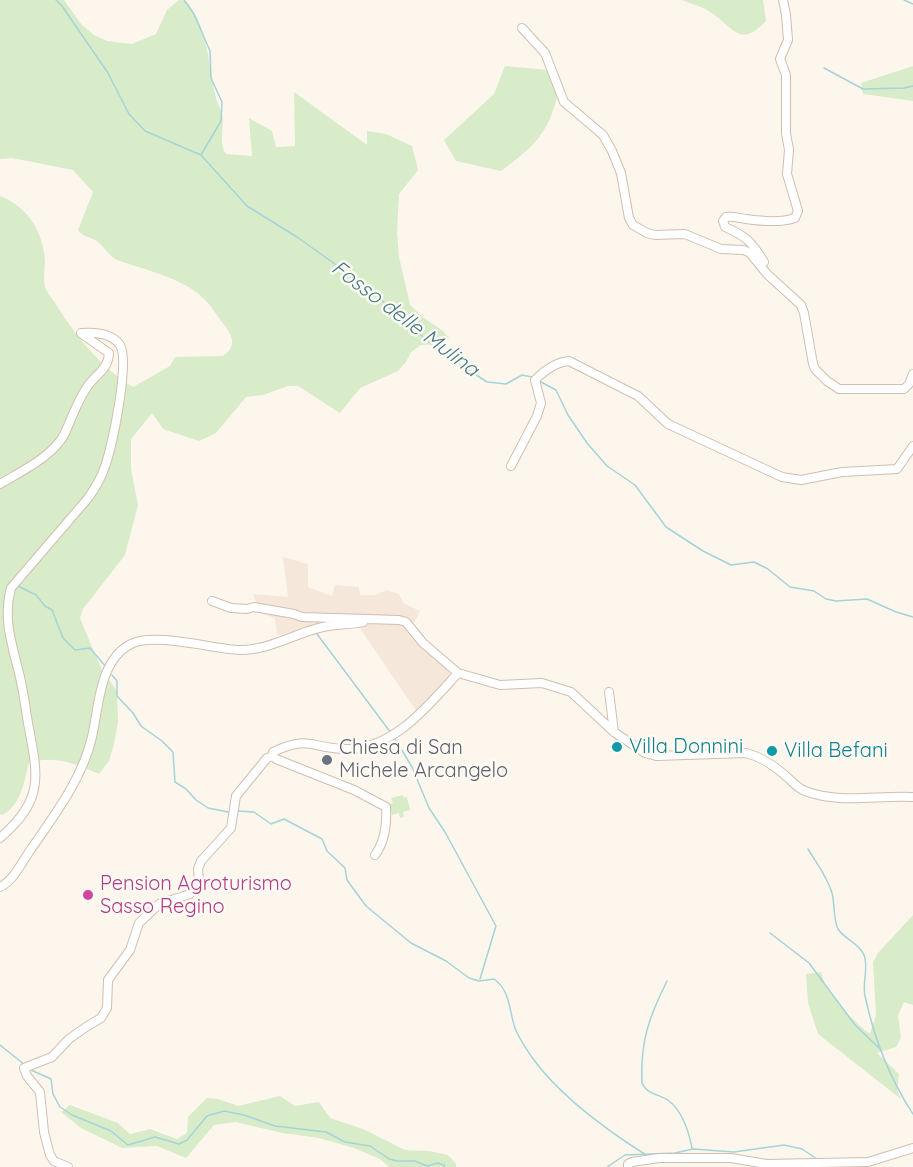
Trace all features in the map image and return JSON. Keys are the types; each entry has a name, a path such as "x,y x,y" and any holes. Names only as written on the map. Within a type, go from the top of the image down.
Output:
{"street":[{"path":"780,285 753,245 743,235 725,227 723,221 730,216 787,221 795,218 798,211 788,174 786,75 780,59 788,40 783,0"},
{"path":"522,28 545,53 564,102 603,135 621,173 628,218 633,225 655,235 685,234 722,249 744,250 750,253 767,274 801,305 815,369 839,389 908,387 913,374"},
{"path":"0,484 42,458 58,442 64,435 75,407 88,386 105,368 109,360 109,353 81,333 100,333 112,338 120,346 123,360 120,399 105,467 89,497 11,588 6,604 7,628 23,686 35,754 36,775 32,799 23,815 0,838"},
{"path":"511,466 531,431 541,403 535,380 564,361 569,361 639,396 668,424 782,477 801,480 843,472 897,469 913,446"},
{"path":"212,601 231,608 254,608 302,617 391,618 406,622 423,643 458,673 500,686 531,682 556,686 571,692 614,732 645,753 656,756 746,753 756,756 778,770 805,791 831,798 891,795 913,797"},
{"path":"0,887 17,871 78,776 92,738 103,680 121,650 133,642 148,640 240,650 267,645 324,627 372,619"},
{"path":"273,756 273,752 287,745 305,742 344,749 363,749 402,728 424,710 458,673"},
{"path":"609,692 614,732"},
{"path":"273,756 354,790 386,807 385,829 379,850 375,855"},
{"path":"68,1167 54,1161 50,1155 44,1132 40,1092 27,1076 26,1066 52,1057 69,1039 100,1018 107,1008 108,980 130,951 139,923 159,904 190,894 195,888 199,880 198,869 201,861 231,828 236,796 267,758 273,756"},
{"path":"628,1167 628,1164 632,1162 659,1158 731,1158 766,1164 868,1162 913,1148"}],"shaded area":[{"path":"283,557 308,564 308,587 332,596 335,585 359,587 360,595 375,595 387,590 399,594 403,603 420,611 410,631 452,676 417,712 355,621 277,635 275,618 260,613 253,594 288,597"}],"green space":[{"path":"0,0 64,0 82,25 94,35 107,41 132,44 156,34 167,10 179,0 186,1 194,12 204,36 217,103 223,119 222,145 226,154 252,156 249,118 272,131 276,147 295,146 294,92 367,145 367,131 386,134 412,146 418,170 399,194 397,233 399,257 410,305 449,338 443,344 421,345 411,352 398,371 360,388 340,413 298,386 288,386 263,395 246,397 216,433 199,441 163,429 152,413 131,439 131,469 138,505 125,555 83,609 80,618 102,670 117,691 118,722 109,761 99,774 57,760 29,762 18,799 9,811 2,815 0,814 0,196 10,200 26,213 37,230 44,249 45,287 63,315 99,360 133,387 170,366 175,357 223,356 232,345 232,338 211,307 194,290 162,275 117,260 97,241 80,233 78,230 93,192 73,170 12,158 0,159"},
{"path":"682,0 763,0 766,21 757,29 744,35 732,30 709,11"},
{"path":"505,66 549,70 558,94 544,130 522,155 501,171 456,161 444,140 494,94"},
{"path":"913,66 913,101 863,94 861,83"},
{"path":"403,795 404,798 407,797 410,810 403,812 404,817 400,818 399,813 392,815 389,804 393,803 391,798"},
{"path":"913,915 913,1005 904,1002 898,1015 901,1038 896,1047 877,1053 899,1074 897,1090 901,1099 818,1034 808,1003 806,974 821,972 834,998 870,1034 876,1015 873,962 878,953"},
{"path":"280,1096 295,1106 319,1102 330,1118 363,1129 405,1150 448,1155 456,1167 389,1167 380,1159 354,1148 319,1138 282,1133 236,1122 214,1125 186,1158 157,1146 122,1148 81,1128 61,1112 70,1105 118,1123 130,1134 150,1129 177,1139 187,1133 188,1117 207,1098 238,1106"}],"waterway":[{"name":"Fosso delle Mulina","path":"56,0 108,73 129,114 145,131 201,155 247,206 297,237 370,289 409,326 447,356 487,382 506,384 522,375 532,377"},
{"path":"184,0 194,14 210,51 211,78 222,102 221,121 201,155"},
{"path":"904,0 913,4"},
{"path":"824,68 863,89 913,86"},
{"name":"Fosso delle Mulina","path":"539,381 556,390 568,415 587,443 607,466 635,485 666,527 703,551 731,565 754,562 768,569 790,587 814,591 826,599 836,601 867,599 913,617"},
{"path":"18,586 36,595 45,606 52,610 63,638 75,650 90,648 106,667"},
{"path":"317,634 391,733"},
{"path":"112,675 117,681 117,696 133,713 141,726 173,752 175,782 208,808 228,812"},
{"path":"394,737 412,767 429,808 445,832 496,926 480,979"},
{"path":"237,811 254,812 271,824 284,819 322,839 327,851 345,868 347,880 366,906 411,943 446,961 469,978 479,981 494,979 506,995 518,1035 542,1071 584,1111 646,1155"},
{"path":"808,849 830,887 838,929 859,947 864,955 866,965 864,991 873,1027 890,1072 913,1114"},
{"path":"770,933 809,963 855,1025 880,1049"},
{"path":"667,981 655,1006 644,1042 642,1083 647,1090 669,1101 678,1110 687,1129 692,1148"},
{"path":"0,1045 25,1065"},
{"path":"31,1070 51,1079 53,1094 60,1107 72,1115 111,1131 128,1145 155,1137 179,1144 187,1140 207,1116 224,1111 244,1115 275,1126 326,1132 345,1142 370,1146 389,1159 415,1161 427,1166 438,1163 445,1167"},
{"path":"607,1167 625,1155 675,1153 693,1149 734,1152 784,1145 802,1149 817,1159"}],"place":[{"name":"Villa Donnini","path":"617,747"},
{"name":"Villa Befani","path":"772,751"},
{"name":"Chiesa di San Michele Arcangelo","path":"327,760"},
{"name":"Pension Agroturismo Sasso Regino","path":"88,895"}]}
